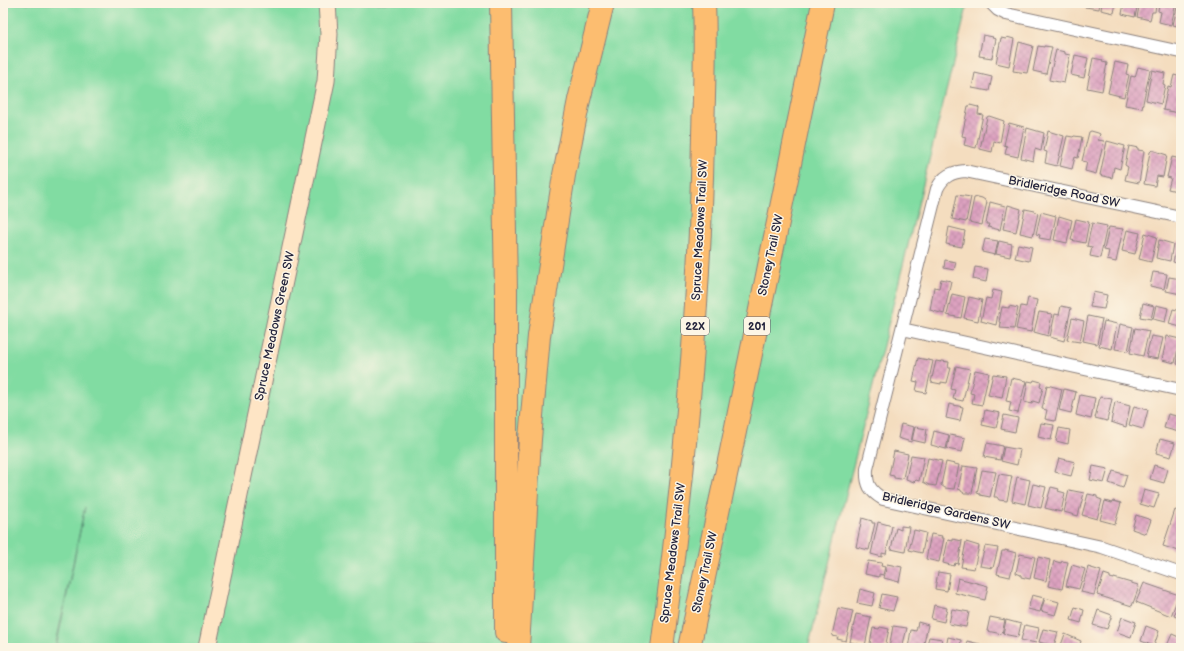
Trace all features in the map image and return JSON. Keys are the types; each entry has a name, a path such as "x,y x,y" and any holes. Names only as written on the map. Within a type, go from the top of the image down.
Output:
{"highway":[{"path":"501,3 506,291 506,648"},
{"path":"518,648 530,439 539,336 564,175 579,100 603,3"},
{"name":"Spruce Meadows Trail SW","path":"662,648 686,447 693,355 703,186 704,3"},
{"name":"Stoney Trail SW","path":"689,648 823,3"}],"street":[{"name":"Spruce Meadows Green SW","path":"208,648 326,81 329,34 327,3"},
{"path":"991,3 998,10 1006,14 1181,52"},
{"name":"Bridleridge Road SW","path":"947,175 965,171 1181,217"},
{"name":"Bridleridge Gardens SW","path":"947,175 939,183 937,189 867,469 868,483 874,493 883,499 1102,548 1181,574"},
{"path":"902,330 1181,390"}],"green space":[{"path":"3,3 968,3 808,648 56,648 85,507 55,648 3,648"}],"building":[{"path":"1086,3 1100,3 1099,9 1085,7"},
{"path":"1102,3 1116,3 1114,13 1101,10"},
{"path":"1124,3 1138,3 1135,17 1122,14"},
{"path":"1140,3 1156,3 1155,12 1152,12 1150,20 1137,17"},
{"path":"1159,3 1176,3 1171,25 1159,22 1161,12 1158,11"},
{"path":"1178,3 1181,3 1181,27 1173,25"},
{"path":"983,35 996,39 992,58 979,56"},
{"path":"1007,37 1014,39 1009,66 996,63 1001,38 1006,39"},
{"path":"1019,42 1033,46 1027,73 1013,71"},
{"path":"1038,46 1052,47 1046,74 1033,71"},
{"path":"1056,50 1070,55 1064,83 1049,80"},
{"path":"1075,55 1088,58 1084,78 1071,75"},
{"path":"1093,58 1103,60 1102,62 1107,63 1102,91 1087,88"},
{"path":"1115,62 1128,65 1126,74 1129,75 1124,97 1108,93"},
{"path":"1138,67 1150,70 1142,108 1125,105 1131,76 1135,77"},
{"path":"1152,70 1165,73 1163,84 1165,85 1161,104 1146,100"},
{"path":"975,73 992,77 989,91 972,88"},
{"path":"1174,75 1181,77 1181,104 1179,113 1163,110 1168,86 1171,87"},
{"path":"968,106 978,107 978,114 983,115 976,148 964,145 966,137 962,136"},
{"path":"989,116 1004,121 1000,143 994,141 992,152 980,149 987,117"},
{"path":"1009,123 1024,127 1018,157 1005,154 1007,146 1004,145"},
{"path":"1027,128 1044,133 1041,151 1035,149 1033,161 1021,158"},
{"path":"1048,131 1064,136 1057,166 1045,163 1047,152 1044,151"},
{"path":"1091,131 1100,134 1098,140 1104,141 1096,174 1085,171 1087,162 1082,161 1089,132"},
{"path":"1067,136 1082,137 1078,158 1075,157 1072,169 1060,166"},
{"path":"1107,141 1125,146 1120,169 1114,167 1112,178 1100,175"},
{"path":"1129,146 1144,151 1139,183 1125,180 1128,167 1125,165"},
{"path":"1152,150 1167,155 1163,177 1157,176 1155,186 1144,184 1150,152"},
{"path":"1172,157 1181,159 1181,192 1168,189 1171,178 1167,177"},
{"path":"957,195 971,197 966,222 952,219"},
{"path":"978,197 987,202 982,225 969,222 974,198"},
{"path":"990,202 1005,206 1000,230 988,227 989,224 986,224"},
{"path":"1008,205 1021,209 1016,232 1003,229"},
{"path":"1025,209 1038,213 1033,236 1020,233"},
{"path":"1041,212 1056,216 1051,240 1039,238 1040,235 1036,234"},
{"path":"1059,216 1072,220 1067,243 1054,240"},
{"path":"1076,219 1089,222 1085,243 1071,240"},
{"path":"1092,223 1107,226 1100,258 1090,256 1092,247 1087,246"},
{"path":"949,227 965,231 962,247 946,244"},
{"path":"1109,227 1123,229 1116,262 1107,260 1109,251 1104,250"},
{"path":"1127,230 1140,233 1135,254 1122,251"},
{"path":"1145,233 1157,237 1151,262 1139,259"},
{"path":"985,239 998,241 995,255 982,252"},
{"path":"1159,240 1173,244 1170,261 1156,258"},
{"path":"999,241 1012,244 1010,257 996,254"},
{"path":"1178,241 1181,242 1181,264 1173,262"},
{"path":"1018,244 1032,247 1029,261 1015,258"},
{"path":"945,260 956,262 954,270 944,268"},
{"path":"975,267 988,269 986,282 973,279"},
{"path":"1153,272 1167,274 1164,289 1150,286"},
{"path":"1169,277 1181,279 1181,294 1166,291"},
{"path":"941,279 951,281 944,314 930,310 934,287 939,288"},
{"path":"993,290 1002,292 996,325 981,321 986,298 991,299"},
{"path":"1093,292 1107,295 1104,309 1090,307"},
{"path":"952,294 965,297 961,318 947,315"},
{"path":"969,297 982,300 978,321 964,318"},
{"path":"1028,298 1037,300 1031,332 1016,329 1021,306 1026,307"},
{"path":"1143,303 1154,306 1151,319 1140,317"},
{"path":"1156,305 1168,308 1165,322 1153,319"},
{"path":"1009,306 1018,308 1014,329 1000,328 1001,323 999,322 1002,307 1009,308"},
{"path":"1061,306 1071,308 1064,341 1050,337 1055,314 1059,315"},
{"path":"1173,309 1181,311 1181,327 1169,324"},
{"path":"1039,312 1052,314 1048,336 1034,332"},
{"path":"1088,316 1102,319 1097,344 1083,341"},
{"path":"1072,318 1084,321 1080,342 1067,340"},
{"path":"1104,321 1117,324 1112,349 1099,346"},
{"path":"1120,324 1133,327 1128,351 1115,349"},
{"path":"1135,328 1149,331 1143,356 1130,353"},
{"path":"1151,336 1163,338 1158,359 1146,357"},
{"path":"1167,336 1180,339 1175,363 1162,360"},
{"path":"1181,349 1181,365 1177,364"},
{"path":"918,358 933,361 926,393 916,391 918,382 913,381"},
{"path":"936,361 949,362 948,368 951,368 947,383 941,382 941,384 931,382"},
{"path":"956,366 970,369 963,401 953,399 955,390 951,389"},
{"path":"975,370 989,373 982,405 972,403 974,394 970,393"},
{"path":"993,374 1006,376 1002,398 988,395"},
{"path":"1011,378 1026,381 1018,413 1009,411 1011,402 1006,401"},
{"path":"1034,380 1041,382 1040,387 1043,388 1039,403 1033,401 1032,404 1024,402 1028,381 1033,382"},
{"path":"1047,385 1062,389 1055,421 1045,419 1047,410 1042,409"},
{"path":"1064,389 1076,392 1071,413 1059,410"},
{"path":"1080,395 1095,398 1091,419 1076,415"},
{"path":"1100,397 1112,399 1107,421 1095,418"},
{"path":"1115,402 1130,406 1126,427 1111,422"},
{"path":"949,404 963,407 960,421 946,418"},
{"path":"1134,406 1148,410 1143,429 1129,425"},
{"path":"985,410 1000,413 996,428 982,425"},
{"path":"1168,414 1181,417 1179,432 1164,428"},
{"path":"1004,415 1018,418 1015,432 1001,429"},
{"path":"1041,423 1054,425 1051,440 1038,437"},
{"path":"901,424 914,427 911,442 898,438"},
{"path":"915,427 927,429 925,443 912,440"},
{"path":"1059,428 1070,430 1068,444 1056,441"},
{"path":"934,431 949,435 946,449 931,445"},
{"path":"950,435 965,438 962,452 947,449"},
{"path":"1160,439 1175,443 1171,457 1156,453"},
{"path":"987,443 1003,446 1000,460 984,457"},
{"path":"1004,447 1020,450 1017,465 1001,461"},
{"path":"894,451 908,454 903,478 901,479 894,478 894,476 889,475"},
{"path":"911,455 924,457 919,481 916,480 914,482 906,479"},
{"path":"928,458 942,461 936,486 923,482"},
{"path":"1059,458 1075,462 1071,476 1055,472"},
{"path":"946,462 959,465 954,489 945,488 941,485"},
{"path":"1154,465 1168,469 1164,483 1150,479"},
{"path":"963,466 977,468 972,493 964,493 958,489"},
{"path":"1093,466 1108,469 1104,483 1090,480"},
{"path":"982,470 996,472 990,497 977,493"},
{"path":"1113,471 1127,475 1123,488 1109,483"},
{"path":"999,474 1012,476 1007,501 999,500 997,497 994,497"},
{"path":"1017,477 1030,480 1025,504 1012,501"},
{"path":"1033,484 1046,487 1041,508 1028,505"},
{"path":"1051,487 1059,489 1058,491 1065,493 1061,512 1045,508"},
{"path":"1069,490 1084,493 1078,516 1064,512"},
{"path":"1144,490 1159,494 1154,508 1140,504"},
{"path":"1088,494 1097,496 1097,498 1102,500 1097,519 1082,515"},
{"path":"1105,501 1121,503 1115,524 1100,520"},
{"path":"1175,510 1181,512 1181,551 1163,546"},
{"path":"1136,515 1151,520 1146,534 1132,529"},
{"path":"862,518 875,523 869,550 856,547"},
{"path":"878,522 892,526 886,554 882,553 882,557 871,554"},
{"path":"901,526 909,527 905,552 891,549 896,528 901,530"},
{"path":"914,530 926,533 922,553 909,550"},
{"path":"931,534 942,536 941,538 944,538 939,562 926,559"},
{"path":"953,539 962,541 958,564 955,563 954,566 943,563 948,540 953,541"},
{"path":"966,542 979,546 974,569 961,567"},
{"path":"985,546 998,548 993,568 980,566"},
{"path":"1005,550 1016,553 1010,577 997,574 1002,551"},
{"path":"1020,554 1035,557 1030,579 1021,577 1021,575 1016,573"},
{"path":"1038,557 1050,560 1046,581 1034,578"},
{"path":"868,561 882,563 881,566 885,567 883,575 879,574 879,577 865,574"},
{"path":"1054,561 1061,563 1062,561 1068,562 1062,589 1048,586"},
{"path":"887,564 902,567 899,582 884,578"},
{"path":"1072,565 1085,569 1079,589 1066,586"},
{"path":"1088,567 1101,571 1094,595 1081,592"},
{"path":"938,572 950,574 947,591 935,589"},
{"path":"1104,574 1110,576 1110,578 1138,585 1137,587 1139,587 1132,606 1097,595"},
{"path":"958,578 988,586 985,600 955,593"},
{"path":"1144,583 1179,595 1171,616 1136,602"},
{"path":"860,589 875,593 872,606 857,603"},
{"path":"882,594 897,597 893,611 879,608"},
{"path":"1032,595 1044,598 1040,612 1028,609"},
{"path":"1045,598 1059,602 1055,615 1041,611"},
{"path":"1181,598 1181,619 1174,616"},
{"path":"934,605 947,608 944,622 931,619"},
{"path":"1075,607 1084,610 1081,623 1071,620"},
{"path":"838,608 853,611 846,641 832,636"},
{"path":"952,609 969,612 966,627 949,624"},
{"path":"1098,610 1112,615 1107,629 1093,625"},
{"path":"856,614 871,617 865,646 850,642"},
{"path":"990,617 1005,620 1002,634 987,631"},
{"path":"1122,617 1136,622 1131,637 1117,632"},
{"path":"1006,620 1021,624 1018,637 1003,634"},
{"path":"918,622 928,625 923,648 908,648 911,630 916,631"},
{"path":"1025,625 1039,628 1036,643 1021,640"},
{"path":"893,626 907,628 902,648 889,648"},
{"path":"1146,626 1159,631 1154,646 1141,641"},
{"path":"880,627 889,629 885,648 871,648 872,644 870,643 873,628 879,629"},
{"path":"1043,629 1058,632 1054,646 1039,642"},
{"path":"1065,634 1081,641 1079,648 1060,648"},
{"path":"1172,634 1181,638 1181,648 1166,648"},
{"path":"929,637 942,639 940,648 926,648"},
{"path":"948,637 961,640 960,648 946,648"},
{"path":"967,641 980,644 979,648 965,648"}]}
